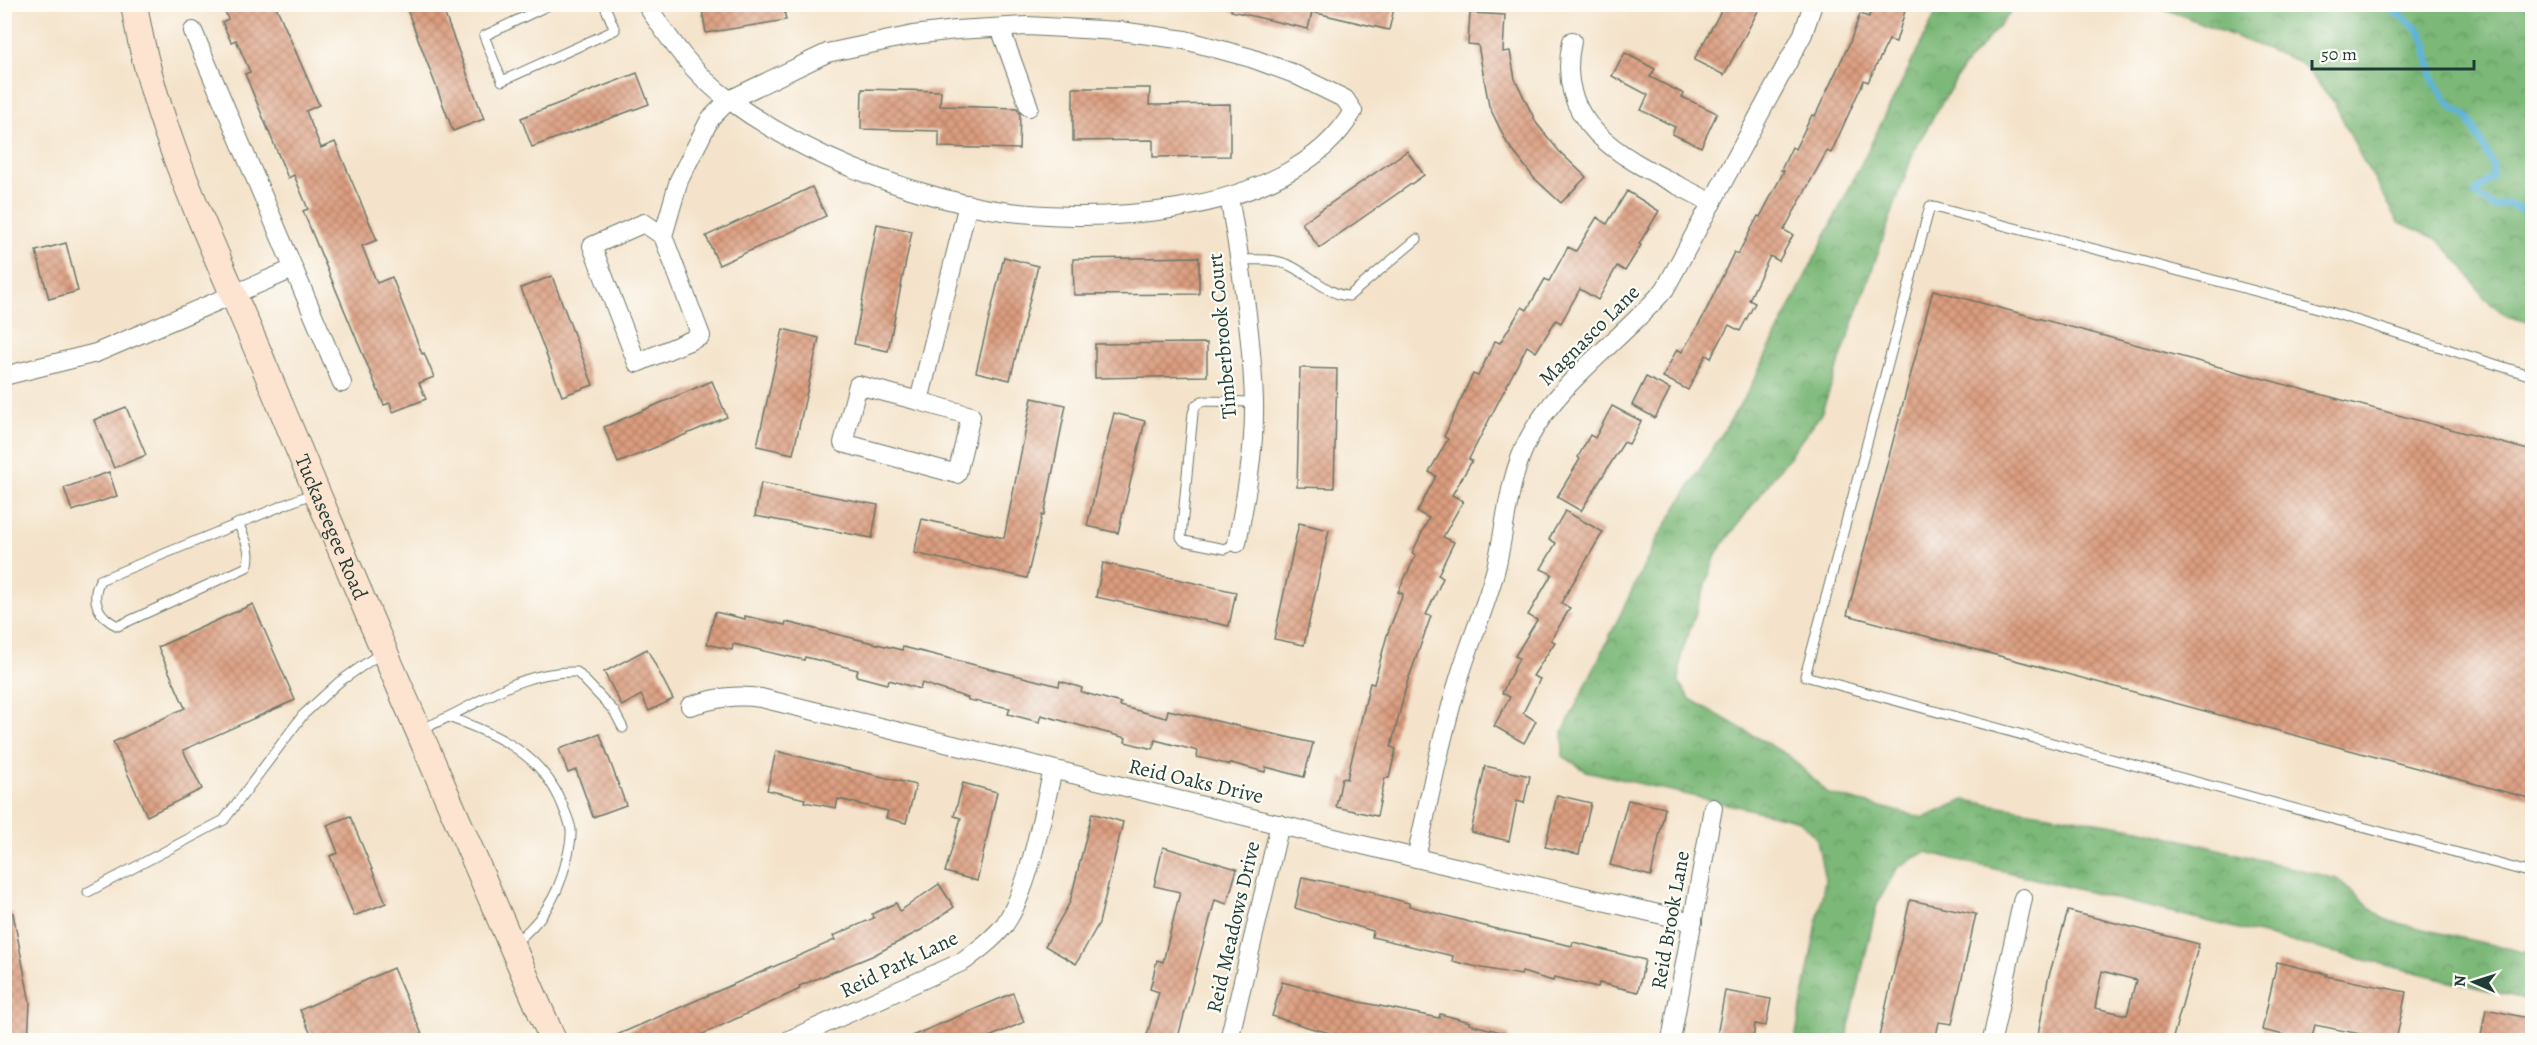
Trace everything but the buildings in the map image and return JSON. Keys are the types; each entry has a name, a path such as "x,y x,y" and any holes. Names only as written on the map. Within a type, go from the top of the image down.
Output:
{"street":[{"name":"Tuckaseegee Road","path":"134,4 141,48 160,118 316,492 553,1041"},
{"path":"646,4 690,64 729,100 791,138 857,170 968,204 1007,212 1120,214 1193,206 1228,197 1293,168 1343,129 1353,111 1345,99 1292,73 1185,40 1120,31 1027,26 913,35 827,53 729,100 710,119 694,146 679,180 663,236 701,336 637,363 592,246 644,223 663,236"},
{"name":"Magnasco Lane","path":"1416,858 1460,672 1496,568 1513,485 1528,441 1549,408 1568,385 1643,315 1665,289 1803,34 1814,4"},
{"path":"1000,28 1029,107"},
{"path":"193,31 342,384"},
{"path":"1572,41 1567,64 1573,102 1592,131 1620,152 1712,203"},
{"name":"Timberbrook Court","path":"1228,197 1239,260 1254,402 1250,476 1237,543"},
{"path":"920,401 968,204"},
{"path":"4,376 96,353 235,295 293,268"},
{"path":"858,385 920,401 971,416 957,474 843,443 858,385"},
{"name":"Reid Oaks Drive","path":"690,706 720,696 740,695 761,699 1416,858 1693,922"},
{"name":"Reid Park Lane","path":"789,1041 964,961 987,944 1005,924 1016,902 1053,770"},
{"name":"Reid Brook Lane","path":"1671,1041 1713,808"},
{"name":"Reid Meadows Drive","path":"1229,1041 1280,824"},
{"path":"1992,1041 2023,898"}],"lane":[{"path":"551,4 484,36 502,81 615,30 607,6"},
{"path":"2532,376 2305,304 1930,206 1805,676 2532,873"},
{"path":"1239,260 1268,260 1285,263 1339,296 1349,297 1417,239"},
{"path":"1237,543 1225,549 1184,541 1181,537 1193,413 1196,405 1202,401 1254,402"},
{"path":"238,522 248,547 247,567 118,626 106,621 97,609 95,591 100,580 238,522 316,492"},
{"path":"87,892 224,820 303,715 339,682 386,650"},
{"path":"420,730 451,718 474,702 515,682 555,672 578,672 614,711 623,728"},
{"path":"451,718 484,730 523,753 553,783 571,828 570,846 562,880 547,909 532,930 512,945"}],"green space":[{"path":"1940,5 2017,5 1962,69 1915,148 1821,414 1717,552 1681,655 1679,683 1690,699 1789,756 1829,794 1924,818 1964,800 2139,829 2337,879 2384,920 2532,954 2532,1001 1926,852 1898,867 1877,904 1846,1040 1795,1040 1825,880 1817,839 1800,821 1586,771 1563,756 1563,732 1657,539 1749,390"},
{"path":"2155,5 2532,5 2532,323 2507,316 2484,298 2465,269 2439,240 2399,222 2361,157 2334,102 2300,62"}],"waterway":[{"path":"2385,4 2419,30 2426,43 2433,81 2452,107 2467,116 2493,165 2492,177 2475,193 2493,207 2509,204 2532,215"}]}
